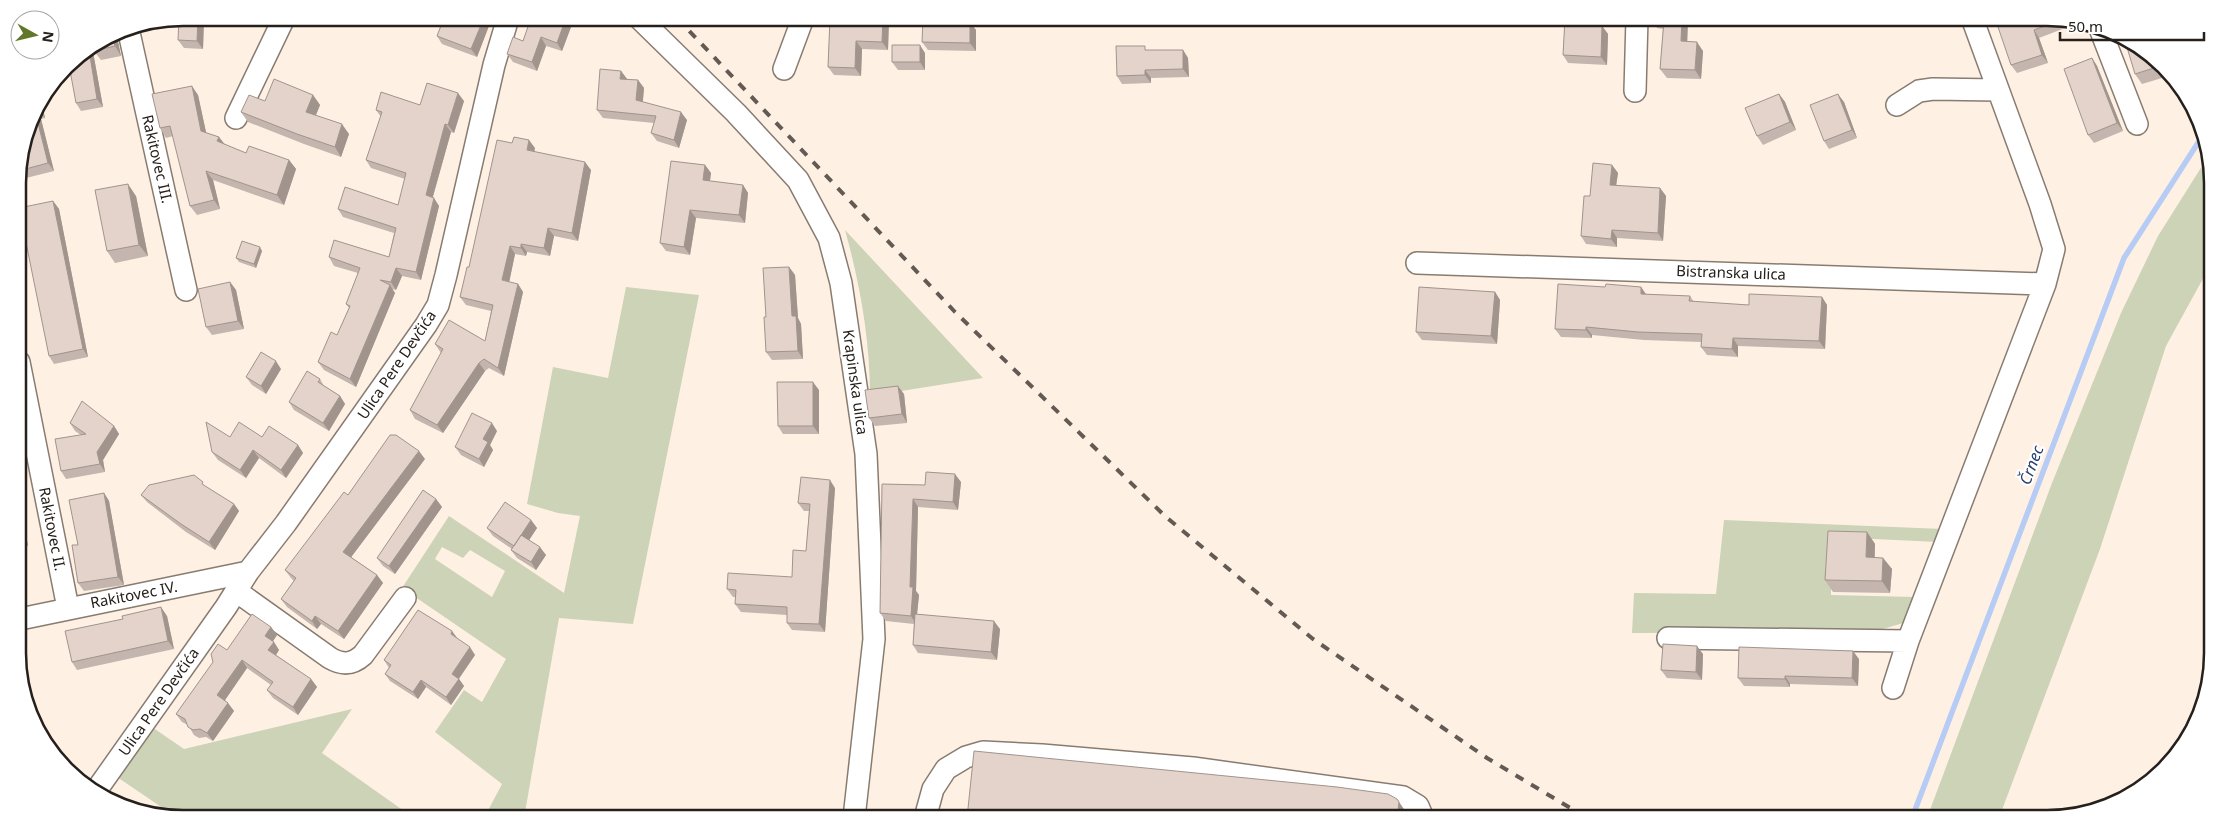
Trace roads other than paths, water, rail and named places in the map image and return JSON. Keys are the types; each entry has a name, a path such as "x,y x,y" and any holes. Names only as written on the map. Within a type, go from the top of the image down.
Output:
{"street":[{"path":"1635,91 1637,26"},
{"path":"1893,688 1908,641 2045,284 2054,249 2040,204 1975,26"},
{"path":"236,118 280,27"},
{"name":"Ulica Pere Devčića","path":"100,785 248,572 303,500 426,325 438,304 494,65 505,27"},
{"name":"Krapinska ulica","path":"648,27 736,113 798,180 829,238 841,283 866,454 874,639 855,810"},
{"path":"784,68 800,27"},
{"name":"Rakitovec III.","path":"130,36 186,290"},
{"path":"2103,37 2137,124"},
{"path":"1897,105 1919,91 1932,89 1997,90"},
{"name":"Bistranska ulica","path":"1417,263 2045,284"},
{"name":"Rakitovec II.","path":"26,415 68,608"},
{"name":"Rakitovec IV.","path":"26,617 248,572"},
{"path":"236,591 330,658 347,664 356,661 363,655 405,598"},
{"path":"1668,638 1908,641"},
{"path":"927,810 933,789 946,769 966,757 983,752 1042,755 1192,768 1403,797 1418,806 1419,809"}],"waterway":[{"name":"Črnec","path":"1915,809 2124,258 2198,143"}],"railway":[{"path":"685,27 955,312 1166,517 1313,639 1487,758 1572,809"}]}
